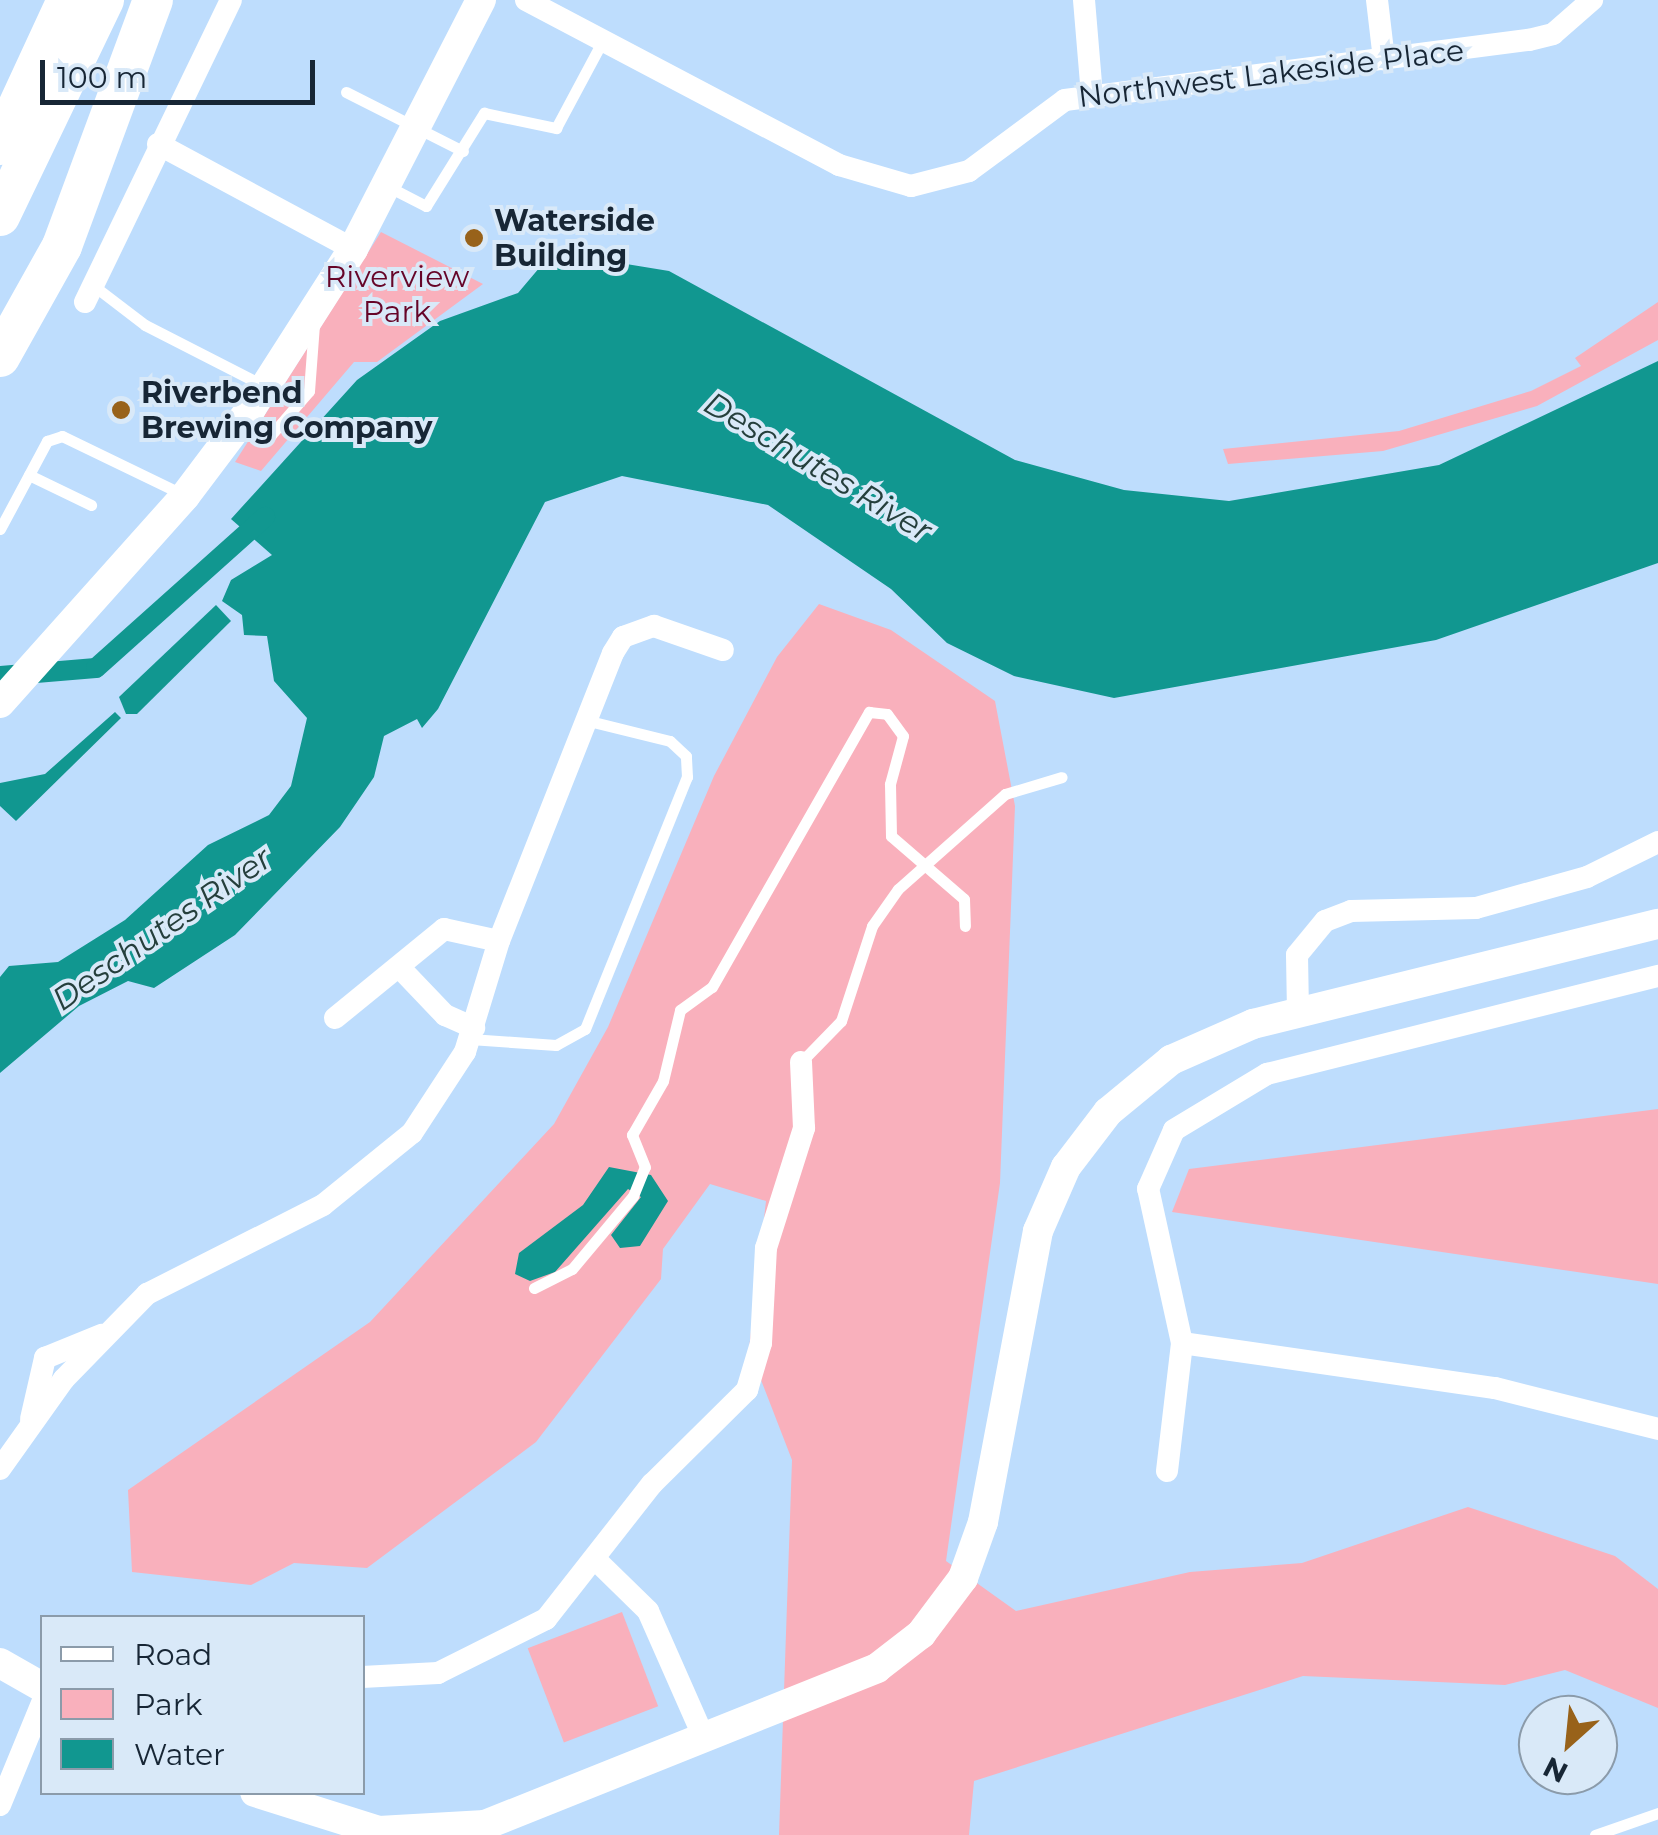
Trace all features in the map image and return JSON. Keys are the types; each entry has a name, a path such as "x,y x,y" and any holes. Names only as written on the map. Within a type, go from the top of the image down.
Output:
{"highway":[{"path":"0,144 67,0"},
{"path":"0,216 104,0"},
{"path":"0,357 62,246 153,0"}],"main road":[{"path":"5,698 186,496 266,387 353,250 481,0"},
{"path":"265,1795 379,1830 485,1830 877,1668 922,1634 964,1578 983,1522 1025,1281 1052,1196 1108,1112 1214,1038 1298,1012 1658,924"},
{"path":"0,1663 40,1686"}],"street":[{"path":"89,294 158,144 231,0"},
{"name":"Northwest Lakeside Place","path":"526,0 839,164 911,186 970,171 1037,113 1092,96 1384,60 1553,34 1592,0"},
{"path":"1084,0 1092,96"},
{"path":"1377,0 1384,60"},
{"path":"158,144 353,250"},
{"path":"0,1469 31,1418 101,1335 166,1282 356,1183 433,1107 472,1033 499,941 613,653 637,629 724,650"},
{"path":"1298,1012 1297,955 1325,922 1351,911 1476,908 1587,877 1658,842"},
{"path":"335,1018 401,969 444,929 499,941"},
{"path":"401,969 445,1015 472,1033"},
{"path":"1167,1470 1182,1343 1148,1189 1188,1117 1267,1074 1658,976"},
{"path":"365,1676 464,1665 546,1619 598,1562 652,1484 754,1375 766,1248 804,1128 800,1062"},
{"path":"1182,1343 1495,1388 1658,1429"},
{"path":"598,1562 648,1610 705,1740"},
{"path":"0,1805 40,1708"}],"lane":[{"path":"386,186 426,206 484,114 556,128 603,40"},
{"path":"346,92 463,151"},
{"path":"89,294 266,387"},
{"path":"232,435 272,435 310,391 313,316"},
{"path":"0,530 47,440 62,436 186,496"},
{"path":"29,475 91,505"},
{"path":"534,1288 572,1269 633,1196 645,1166 632,1135 663,1080 680,1010 712,987 869,712 887,714 904,736 888,822 902,850 964,900 965,926"},
{"path":"472,1033 556,1045 585,1028 687,777 686,756 670,742 585,720"},
{"path":"800,1062 841,1020 882,907 1006,794 1062,777"},
{"path":"1595,1835 1658,1813"}],"green space":[{"name":"Riverview Park","path":"381,232 483,284 377,362 354,362 261,471 235,462"},
{"path":"1658,302 1658,340 1537,406 1383,451 1228,464 1223,449 1399,431 1531,391 1581,366 1575,358"},
{"path":"819,604 891,630 995,701 1015,806 1000,1183 946,1561 1016,1611 1190,1572 1302,1563 1468,1507 1615,1556 1658,1589 1658,1708 1565,1670 1505,1685 1303,1676 974,1781 969,1835 779,1835 792,1460 749,1349 766,1201 710,1184 663,1249 661,1279 536,1442 367,1568 294,1563 251,1585 132,1572 128,1490 370,1322 554,1124 608,1027 714,776 777,657"},
{"path":"1658,1109 1658,1284 1172,1212 1189,1169"},
{"path":"622,1612 658,1706 564,1742 528,1648"}],"water":[{"name":"Deschutes River","path":"614,262 669,271 1015,460 1124,490 1229,501 1439,465 1658,361 1658,563 1436,640 1114,698 1014,676 947,643 891,589 768,505 622,476 545,502 438,709 422,728 417,719 384,736 374,777 340,827 235,935 154,988 128,981 79,1006 0,1073 0,977 9,966 58,962 125,920 208,845 269,815 291,786 307,718 274,681 267,636 244,635 242,615 222,601 231,580 272,555 231,519 357,380 440,321 518,293 540,267"},
{"path":"216,605 231,621 137,714 126,714 119,697"},
{"path":"115,712 121,718 16,821 0,806 0,783 45,774"},
{"path":"609,1167 651,1175 668,1201 640,1246 620,1248 611,1235 641,1197 628,1189 555,1272 530,1281 515,1274 519,1253 583,1205"}],"waterway":[{"path":"0,676 96,668 265,517"}],"place":[{"name":"Waterside Building","path":"474,238"},
{"name":"Riverbend Brewing Company","path":"121,410"}]}
